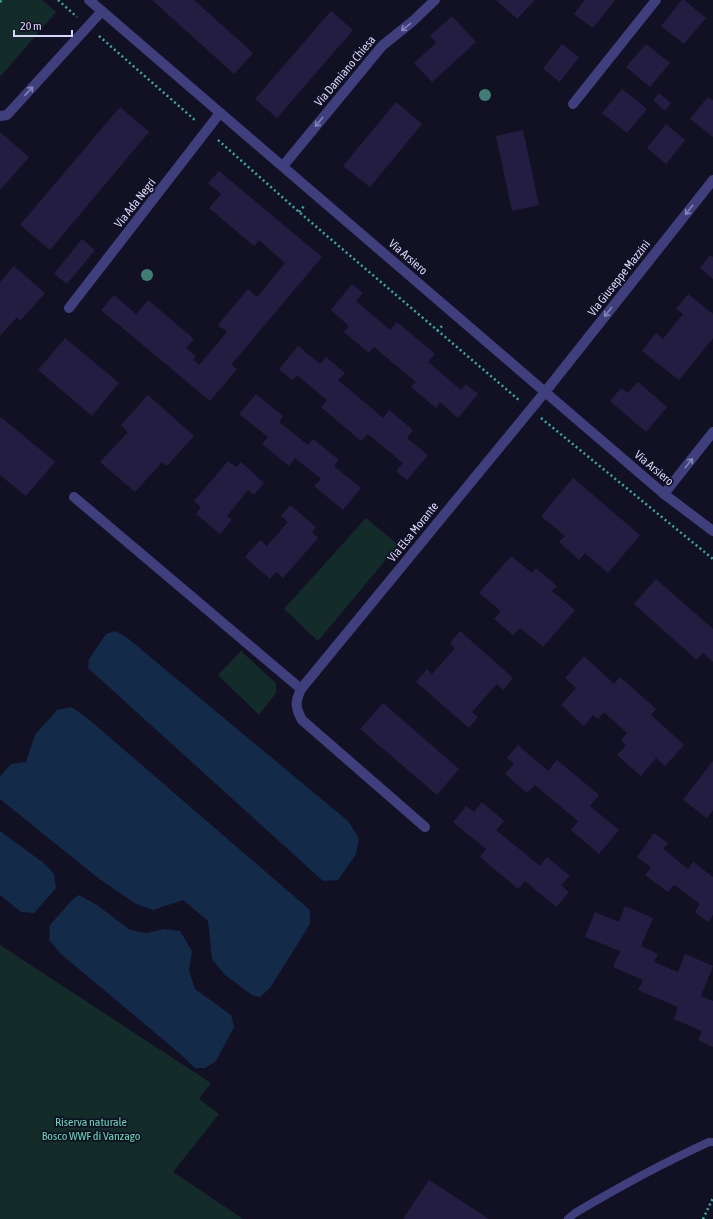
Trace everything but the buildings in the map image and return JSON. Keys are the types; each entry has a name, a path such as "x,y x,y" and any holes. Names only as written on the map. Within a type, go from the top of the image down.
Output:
{"street":[{"name":"Via Arsiero","path":"89,0 664,494 713,531"},
{"name":"Via Damiano Chiesa","path":"283,166 382,46 413,21 435,0"},
{"path":"573,104 656,0"},
{"path":"0,116 7,115 102,11"},
{"name":"Via Ada Negri","path":"69,308 220,113"},
{"name":"Via Giuseppe Mazzini","path":"545,392 713,180"},
{"name":"Via Elsa Morante","path":"425,827 302,720 296,709 296,699 301,689 545,392"},
{"path":"664,494 713,432"},
{"path":"74,496 301,689"}],"lane":[{"path":"568,1219 575,1213 630,1181 709,1142 713,1142"}],"path":[{"path":"58,0 299,212 530,410 713,558"},
{"path":"703,1219 713,1198"}],"green space":[{"path":"0,0 42,0 56,12 0,77"},
{"path":"366,518 398,545 318,641 284,609"},
{"path":"241,651 276,683 276,693 259,715 218,675"},
{"name":"Riserva naturale Bosco WWF di Vanzago","path":"0,945 211,1083 199,1099 219,1114 173,1172 243,1219 0,1219"}],"water":[{"path":"115,631 125,636 348,821 359,838 356,854 338,880 323,881 88,668 89,659 106,634"},
{"path":"71,707 86,717 310,910 310,924 270,988 260,997 252,995 225,975 212,959 208,921 183,900 153,910 136,904 98,878 0,799 0,777 11,764 26,762 35,735 57,710"},
{"path":"0,831 45,864 54,874 56,888 34,913 21,912 0,895"},
{"path":"79,895 97,905 130,930 147,933 164,929 180,931 192,951 189,971 195,989 231,1015 234,1027 216,1061 205,1068 195,1068 61,954 49,940 50,925 72,900"}]}
